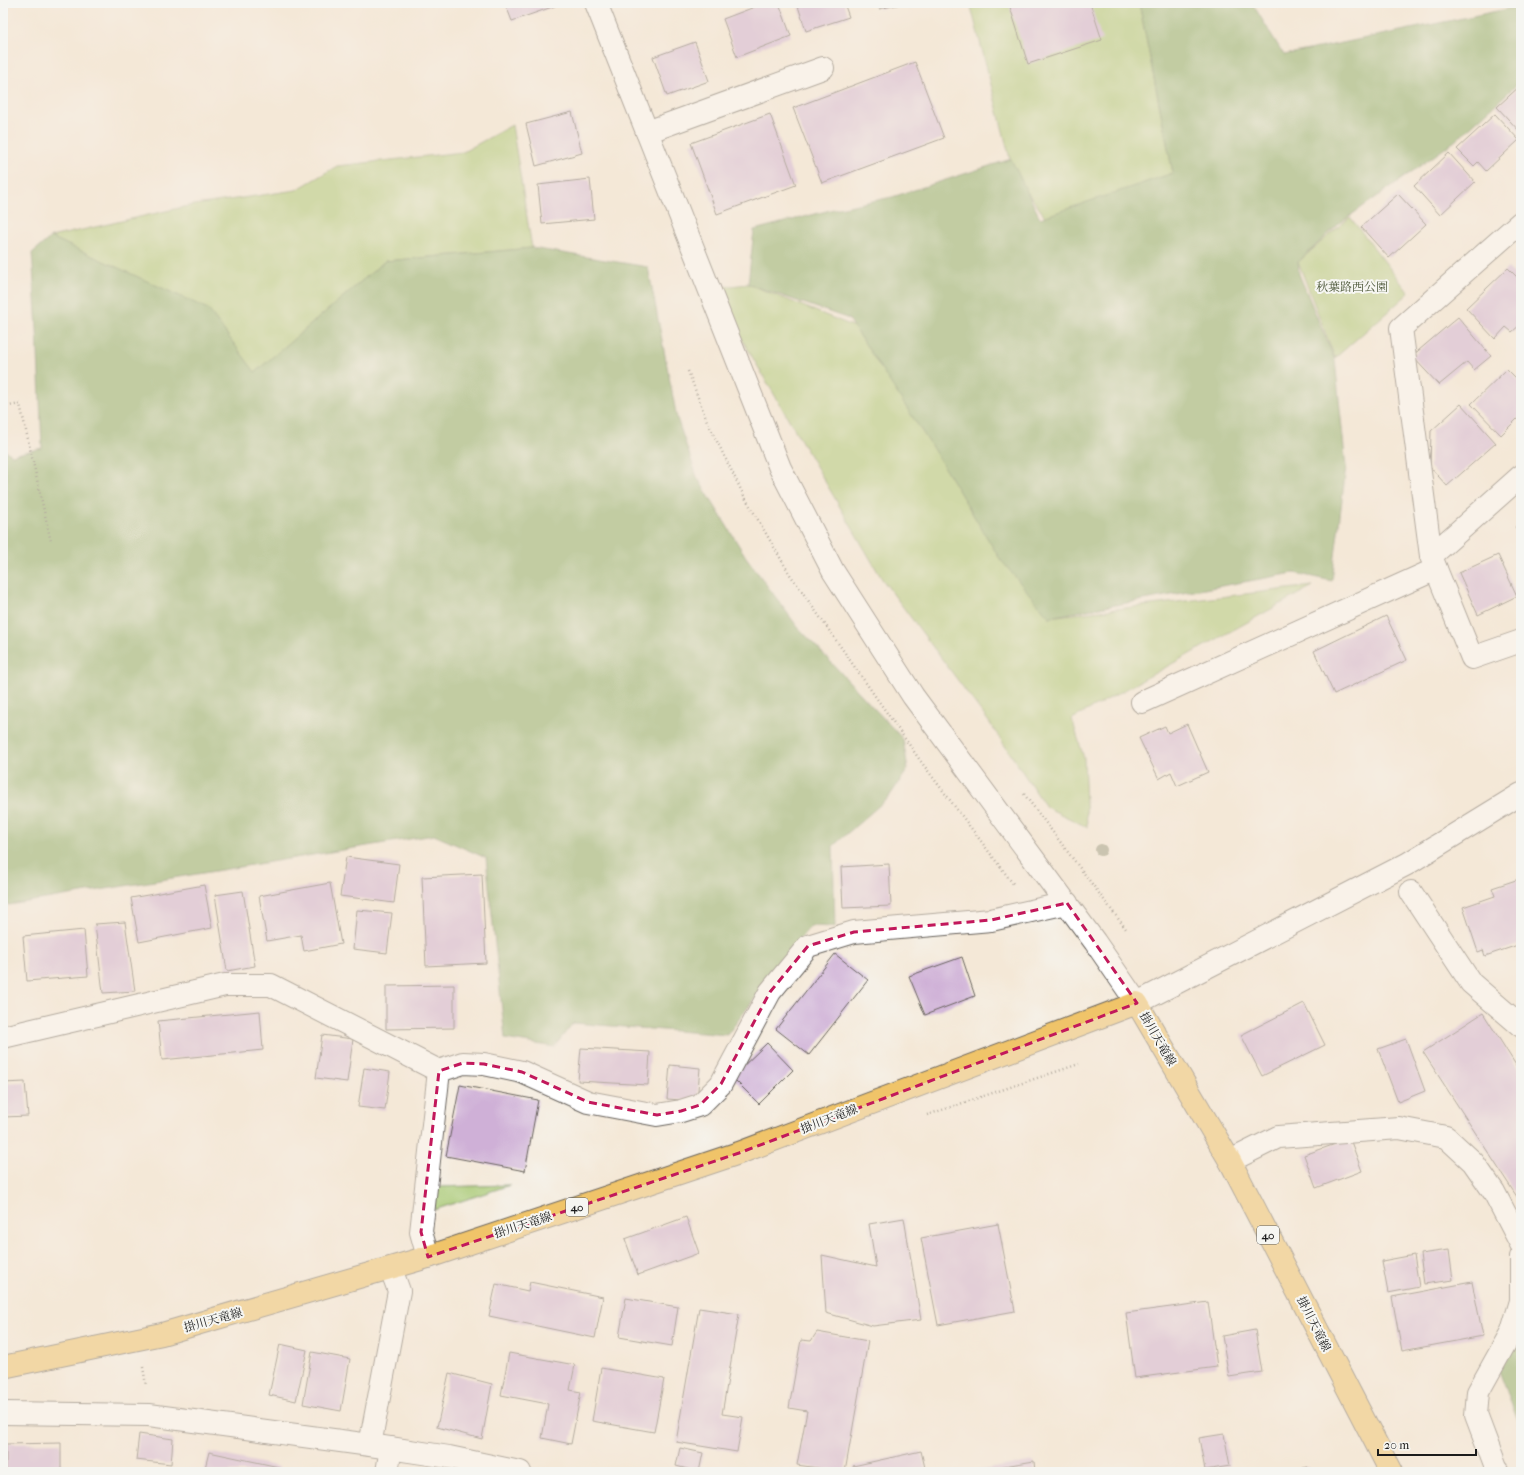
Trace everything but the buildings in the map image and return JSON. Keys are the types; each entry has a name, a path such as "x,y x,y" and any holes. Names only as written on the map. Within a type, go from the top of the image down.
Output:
{"main road":[{"name":"掛川天竜線","path":"3,1367 162,1334 391,1269 739,1153 1137,1003 1230,1161 1390,1472"}],"street":[{"path":"596,3 780,468 833,571 913,696 1067,903 1137,1003 1407,864 1521,794"},
{"path":"647,132 823,68"},
{"path":"1521,222 1401,328 1433,562 1472,658 1521,641"},
{"path":"1142,702 1433,562 1521,476"},
{"path":"1411,892 1472,983 1521,1026"},
{"path":"3,1036 225,985 271,985 439,1070 463,1064 484,1064 522,1072 588,1102 657,1116 700,1105 721,1084 770,992 808,946 854,932 991,920 1067,903"},
{"path":"428,1257 421,1232 439,1070"},
{"path":"1230,1161 1278,1137 1399,1128 1446,1137 1473,1162 1494,1192 1521,1244"},
{"path":"1499,1472 1496,1468 1476,1415 1478,1392 1512,1331 1521,1302 1521,1258"},
{"path":"370,1445 399,1292 391,1269"},
{"path":"3,1413 149,1415 392,1448 452,1465 520,1472"},
{"path":"387,1472 392,1448"}],"path":[{"path":"3,407 20,404 50,542"},
{"path":"142,1364 146,1385"}],"highlighted area":[{"path":"1067,903 1137,1003 1065,1030 739,1153 428,1257 421,1232 439,1071 463,1063 484,1064 522,1072 588,1102 657,1115 681,1111 700,1105 721,1084 770,992 808,946 854,932 991,920"}],"green space":[{"path":"970,3 1139,3 1173,173 1049,222 1014,174"},
{"path":"1139,3 1252,3 1284,55 1521,6 1521,81 1455,141 1340,223 1298,262 1299,274 1335,360 1346,467 1332,581 1294,573 1049,617 1000,559 932,447 849,319 748,284 754,230 834,209 892,197 1011,159 1040,218 1173,173"},
{"path":"512,125 532,248 385,261 255,373 216,320 51,237 188,206 296,190 337,166 463,152"},
{"name":"秋葉路西公園","path":"1350,217 1409,293 1335,358 1298,262"},
{"path":"51,237 208,309 255,372 385,261 532,248 648,267 677,418 697,477 746,557 797,626 903,739 908,769 889,797 833,846 835,927 810,926 727,1035 573,1023 554,1047 505,1039 486,858 434,835 9,905 3,903 3,449 12,455 42,448 32,253"},
{"path":"748,284 855,327 1049,617 1313,586 1072,719 1084,758 1087,827 1046,807 989,722 882,579 712,288"},
{"path":"510,1185 434,1210 435,1187"},
{"path":"1521,1321 1521,1428 1499,1371"}]}
